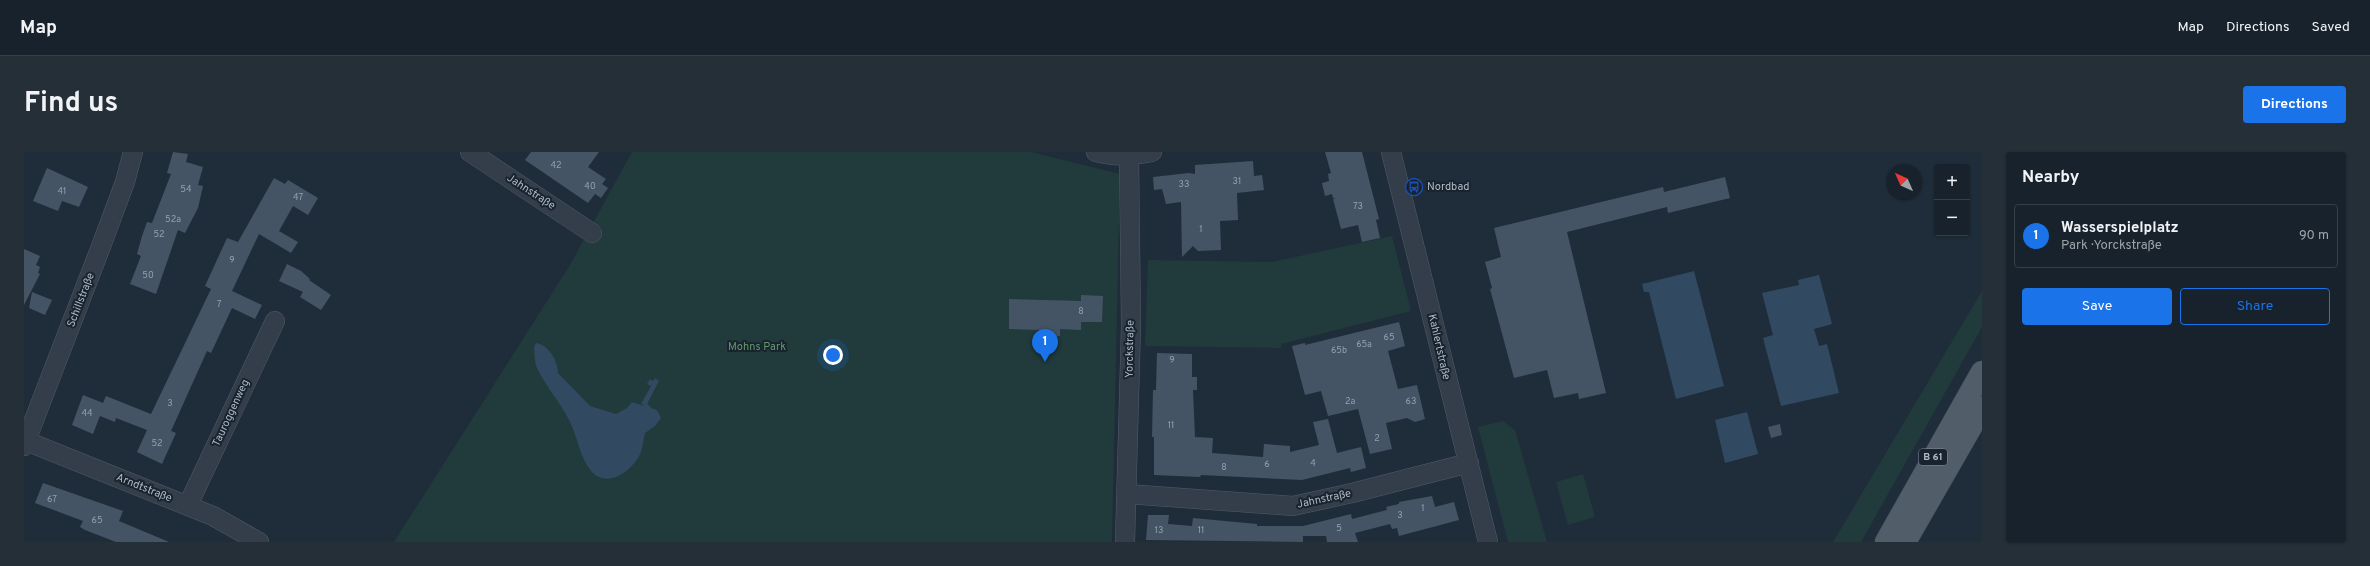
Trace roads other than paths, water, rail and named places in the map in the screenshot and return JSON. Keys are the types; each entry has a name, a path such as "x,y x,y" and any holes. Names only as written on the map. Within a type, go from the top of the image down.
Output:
{"main road":[{"name":"B 61","path":"1886,542 1982,372"},
{"name":"B 61","path":"1905,542 1982,408"}],"street":[{"name":"Schillstraße","path":"25,443 100,250 125,182 133,152"},
{"name":"Jahnstraße","path":"470,152 592,232"},
{"path":"1096,152 1113,156 1130,156 1152,152"},
{"name":"Kahlertstraße","path":"1391,152 1488,542"},
{"name":"Yorckstraße","path":"1125,542 1131,326 1130,156"},
{"name":"Tauroggenweg","path":"188,505 275,321"},
{"name":"Arndtstraße","path":"25,443 188,505 213,516 259,542"},
{"name":"Jahnstraße","path":"1127,494 1293,506 1352,493 1469,463"}],"water":[{"path":"1694,271 1724,386 1676,399 1649,292 1644,292 1642,284"},
{"path":"1819,275 1832,324 1814,329 1819,346 1827,344 1839,393 1781,406 1763,338 1773,335 1762,293 1799,285 1798,280"},
{"path":"536,343 541,344 549,350 558,368 558,373 590,406 616,414 627,408 632,402 657,410 661,418 655,426 645,433 642,449 637,460 626,471 612,478 605,479 598,477 588,467 570,422 536,366 534,347"},
{"path":"655,378 659,381 646,406 641,404 651,386 647,384 650,379 653,381"},
{"path":"1747,412 1758,454 1725,463 1715,420"}],"place":[{"name":"Nordbad","path":"1414,187"},
{"name":"Wasserspielplatz","path":"1045,362"}],"park label":[{"name":"Mohns Park","path":"757,347"}]}
